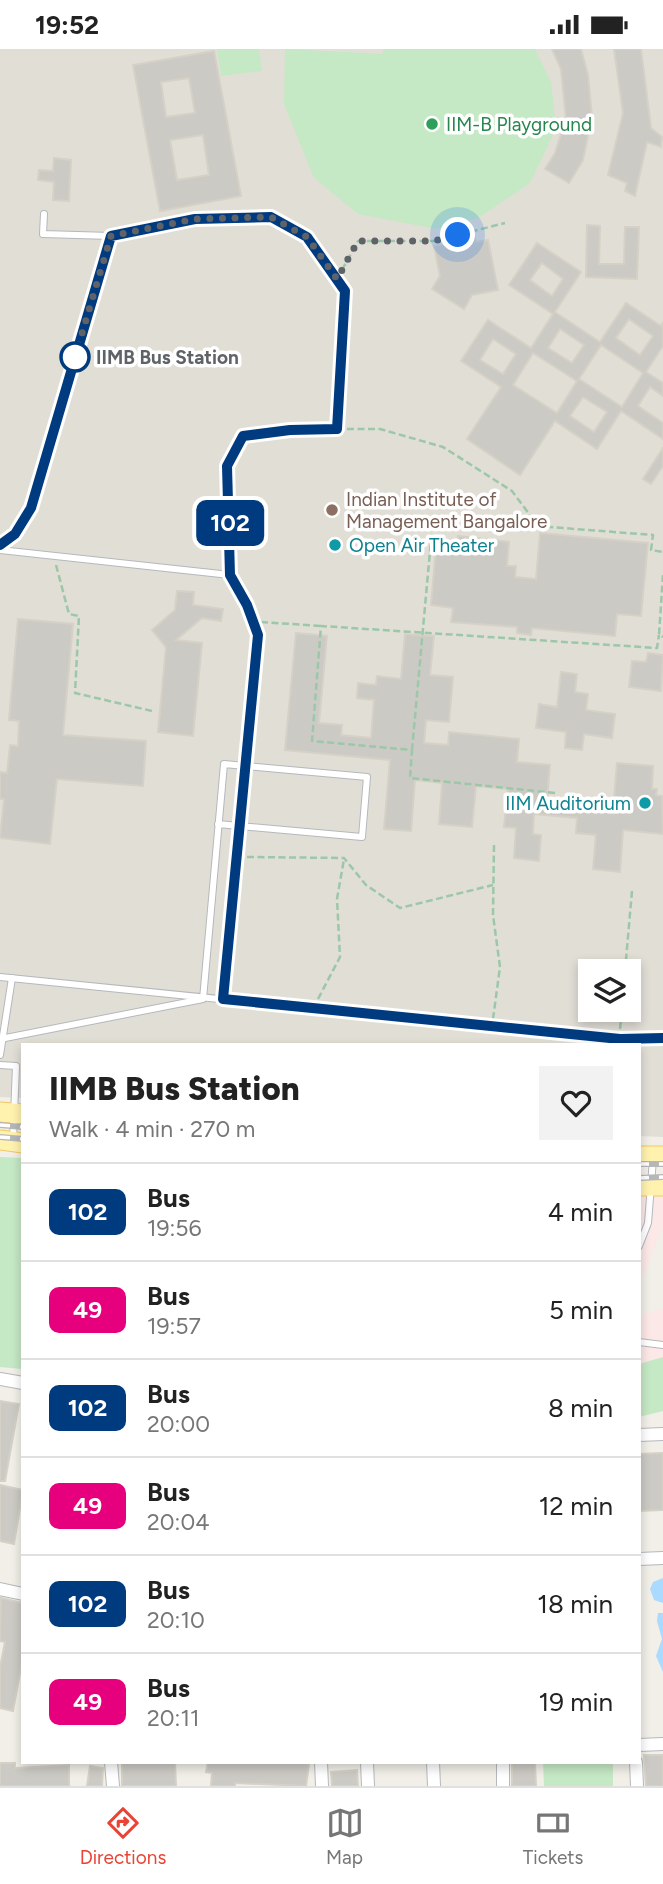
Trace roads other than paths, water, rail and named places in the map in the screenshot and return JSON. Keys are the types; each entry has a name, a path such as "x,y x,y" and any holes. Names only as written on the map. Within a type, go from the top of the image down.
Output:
{"street":[{"path":"0,1379 21,1383"},
{"path":"641,1435 663,1434"},
{"path":"641,1559 663,1558"},
{"path":"0,1589 21,1594"},
{"path":"641,1745 663,1744"},
{"path":"111,1764 113,1786"},
{"path":"321,1764 322,1786"},
{"path":"367,1764 368,1786"},
{"path":"433,1764 434,1786"},
{"path":"503,1764 503,1786"},
{"path":"636,1764 637,1786"}],"lane":[{"path":"44,214 43,234 111,236 195,219 271,217 307,237 345,291 337,429 290,430 243,436 227,466 230,575 258,635 223,999"},
{"path":"0,548 15,534 31,508 111,236"},
{"path":"0,548 230,575"},
{"path":"203,999 218,824 224,764 367,776 362,837 218,824"},
{"path":"0,977 620,1039 663,1038"},
{"path":"0,1055 12,978"},
{"path":"1,1040 203,999"},
{"path":"0,1065 16,1066 12,1142"},
{"path":"641,1242 648,1223 652,1156"},
{"path":"641,1221 648,1223"},
{"path":"641,1342 663,1345"}],"water":[{"path":"663,1578 663,1603 654,1600 650,1589 653,1582"},
{"path":"658,1613 663,1613 663,1672 656,1656 662,1639 657,1621"}],"railway":[{"path":"0,1125 21,1127"},
{"path":"0,1137 21,1139"},
{"path":"641,1164 663,1164"},
{"path":"641,1178 663,1177"}],"place":[{"name":"IIM-B Playground","path":"432,124"},
{"name":"IIMB Bus Station","path":"75,357"},
{"name":"Indian Institute of Management Bangalore","path":"332,510"},
{"name":"Open Air Theater","path":"335,545"},
{"name":"IIM Auditorium","path":"645,803"}]}
